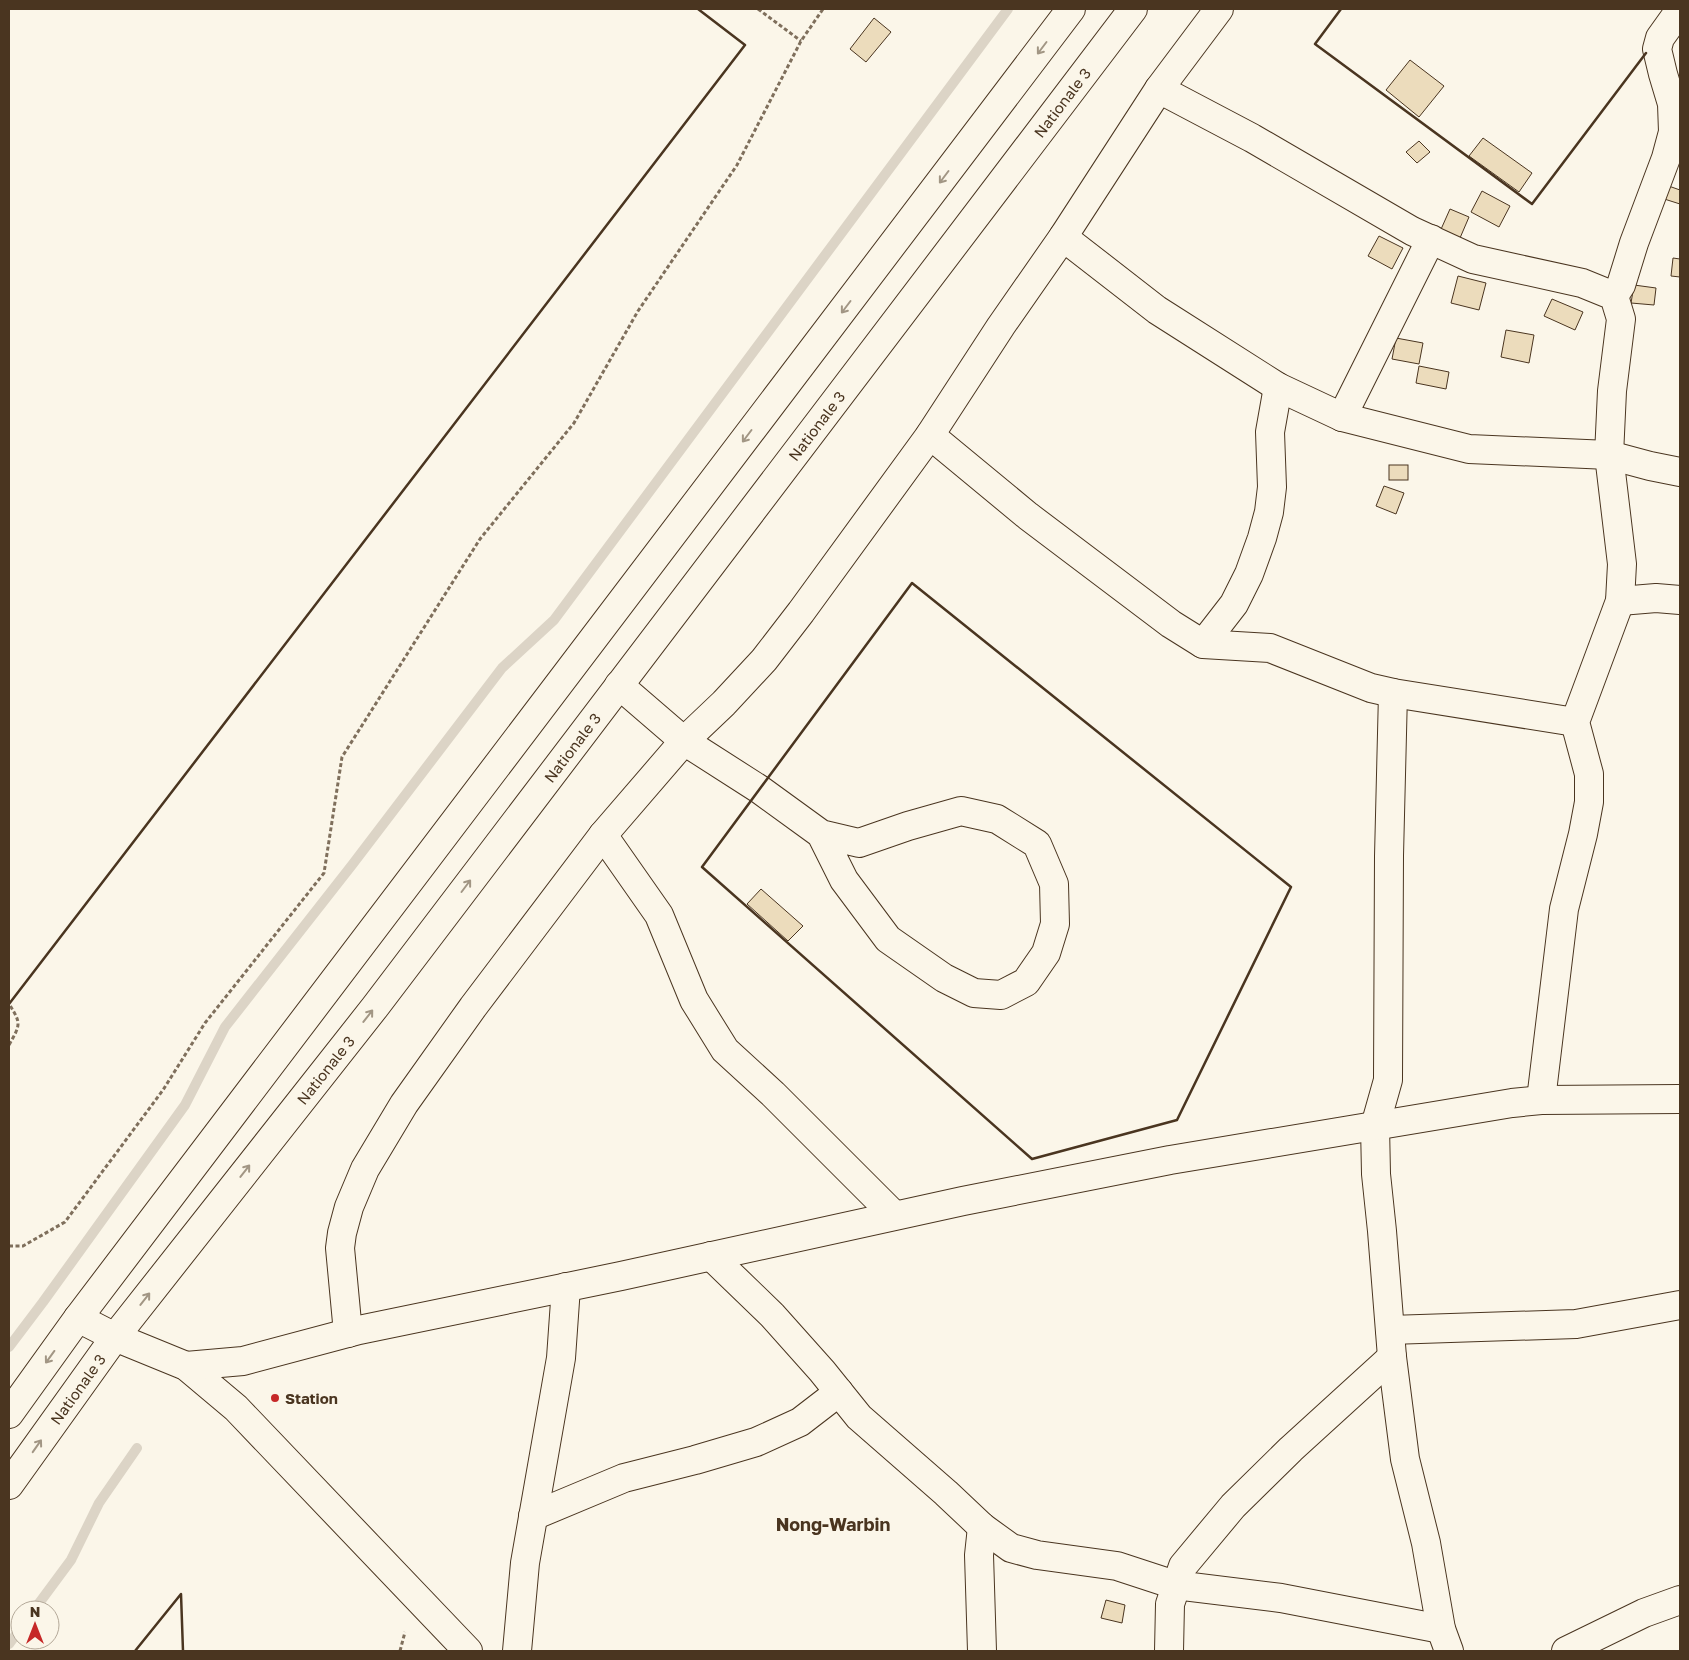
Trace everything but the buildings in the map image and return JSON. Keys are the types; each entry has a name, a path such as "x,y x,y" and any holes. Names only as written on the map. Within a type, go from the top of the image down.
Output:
{"street":[{"path":"9,1414 78,1318 1072,9"},
{"name":"Nationale 3","path":"9,1486 115,1337 375,1006 1133,9"},
{"path":"348,1333 340,1248 349,1207 365,1169 404,1104 467,1015 603,835 684,741 724,703 764,660 801,612 930,435 1160,89 1219,9"},
{"path":"1541,1100 1564,908 1590,802 1589,774 1575,722 1620,601 1622,564 1609,455 1612,391 1621,319 1614,296 1621,285 1634,243 1673,161 1672,104 1658,49 1660,38 1680,10"},
{"path":"1160,89 1252,138 1403,226 1473,259 1582,283 1614,296"},
{"path":"1063,237 1157,310 1278,387 1342,417 1469,449 1609,455 1680,472"},
{"path":"1342,417 1431,239"},
{"path":"1202,644 1234,604 1249,574 1262,538 1269,512 1272,487 1270,432 1278,387"},
{"path":"930,435 1028,516 1171,624 1202,644 1270,648 1371,688 1394,694 1575,722"},
{"path":"1620,601 1656,598 1680,600"},
{"path":"619,685 684,741 760,789 821,834 859,843 908,826 961,811 997,819 1036,844 1054,884 1055,924 1046,954 1026,982 1001,995 974,993 944,978 888,938 844,880 821,834"},
{"path":"711,1256 772,1315 822,1371 859,1417 946,1492 982,1526 1011,1548 1037,1555 1117,1566 1175,1585 1281,1598 1445,1640 1426,1543 1405,1459 1392,1357 1382,1231 1378,1205 1375,1126 1388,1080 1394,694"},
{"path":"603,835 659,915 694,1000 726,1050 773,1094 894,1215"},
{"path":"186,1366 243,1360 348,1333 894,1215 1170,1160 1512,1103 1541,1100 1680,1099"},
{"path":"516,1651 525,1564 561,1358 566,1287"},
{"path":"1390,1330 1576,1324 1680,1305"},
{"path":"78,1318 115,1337 186,1366 236,1408 468,1651"},
{"path":"1168,1651 1170,1604 1183,1566 1232,1506 1291,1449 1392,1357"},
{"path":"533,1516 624,1478 696,1460 756,1442 800,1422 839,1392"},
{"path":"982,1526 979,1555 982,1651"},
{"path":"1566,1651 1644,1613 1680,1600"}],"path":[{"path":"758,9 801,41"},
{"path":"9,1246 24,1246 65,1222 163,1090 205,1023 324,873 342,758 480,539 574,423 638,311 737,165 801,41 823,9"},
{"path":"9,1004 18,1019 17,1031 9,1045"}],"waterway":[{"path":"9,1347 185,1105 225,1027 352,865 502,668 554,620 1008,9"},
{"path":"41,1600 71,1560 99,1503 137,1448"}],"wall":[{"path":"9,1004 745,45 698,9"},
{"path":"1341,9 1315,44 1532,204 1646,53"},
{"path":"912,583 1291,887 1177,1120 1032,1159 702,867 912,583"},
{"path":"135,1651 181,1594 183,1651"}],"place":[{"name":"Station","path":"275,1398"}],"district":[{"name":"Nong-Warbin","path":"833,1524"}]}
